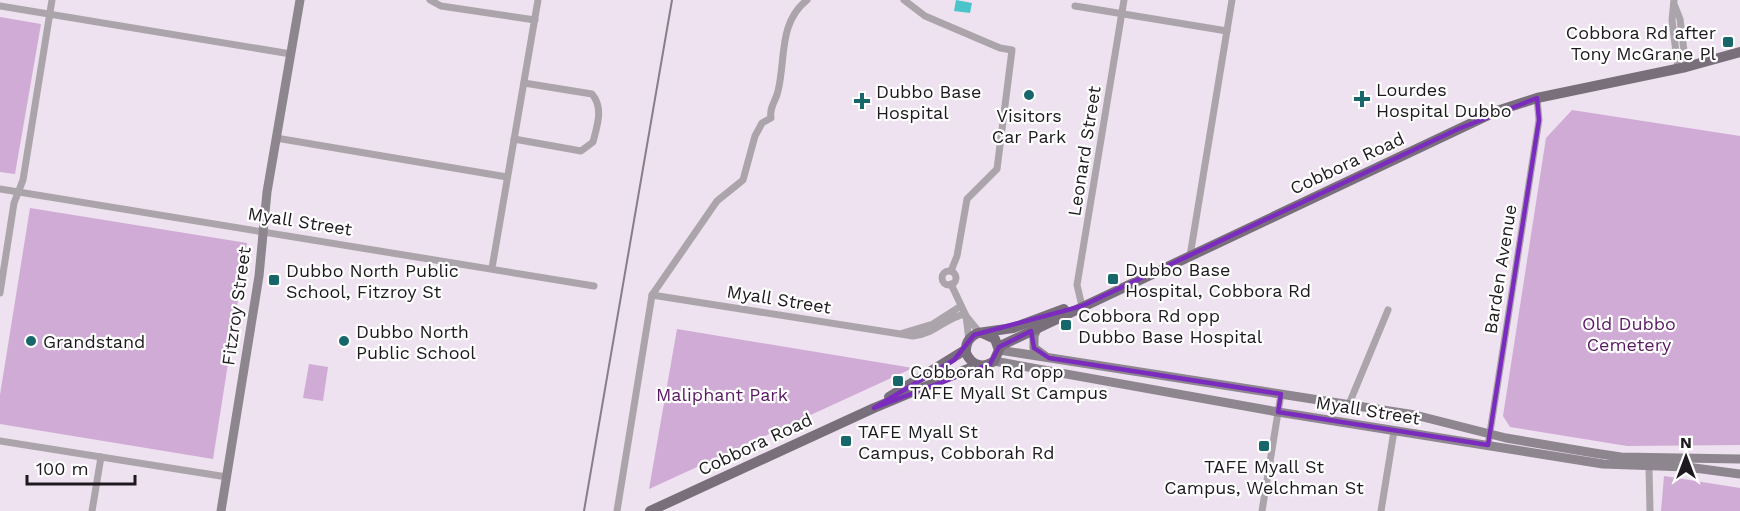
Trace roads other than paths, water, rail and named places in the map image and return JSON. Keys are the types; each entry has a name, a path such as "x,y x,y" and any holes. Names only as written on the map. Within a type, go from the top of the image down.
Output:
{"main road":[{"name":"Cobbora Road","path":"998,349 1038,327 1072,314 1082,306 1497,111 1537,98 1682,68 1740,52"},
{"name":"Cobbora Road","path":"981,333 1013,328 1069,308 1082,306"},
{"path":"981,333 995,339 998,349 994,361 986,366 977,365 969,360 967,345 981,333"},
{"name":"Cobbora Road","path":"874,408 967,345"},
{"name":"Cobbora Road","path":"650,511 874,408 977,365"}],"street":[{"path":"0,293 18,192 23,180 52,0"},
{"name":"Fitzroy Street","path":"221,511 259,276 276,138 300,0"},
{"path":"430,0 441,6 535,20"},
{"path":"492,268 538,0"},
{"path":"617,511 652,295 717,201 743,180 755,136 762,123 771,118 770,109 777,94 787,27 794,13 807,0"},
{"path":"904,0 925,16 1000,48 1012,50 997,169 968,199 957,256 951,271 944,272 942,279 946,284 951,284 965,315 981,333"},
{"name":"Leonard Street","path":"1082,306 1077,285 1124,0"},
{"path":"1190,256 1232,0"},
{"path":"1674,2 1680,20 1682,68"},
{"path":"0,6 291,54"},
{"path":"1075,6 1227,31"},
{"path":"514,139 581,151 593,142 599,114 598,101 592,94 524,83"},
{"name":"Barden Avenue","path":"1488,445 1539,120 1537,98"},
{"path":"276,138 507,177"},
{"name":"Myall Street","path":"0,189 594,286"},
{"name":"Myall Street","path":"652,295 901,334 928,334 954,317 965,315"},
{"name":"Myall Street","path":"901,334 933,324 961,306"},
{"path":"1349,404 1388,310"},
{"path":"965,315 967,345"},
{"path":"1038,327 1033,341 1034,348 1049,358"},
{"name":"Myall Street","path":"998,349 1436,419 1489,435 1621,457 1740,459"},
{"name":"Myall Street","path":"994,361 1278,412 1603,464 1687,467 1740,474"},
{"path":"1262,511 1281,394"},
{"path":"1381,511 1394,431"},
{"path":"0,441 227,477"},
{"path":"92,511 101,458"},
{"path":"1649,467 1650,511"}],"water":[{"path":"956,0 972,3 970,13 954,11"}],"railway":[{"path":"584,511 672,0"}],"place":[{"name":"Cobbora Rd after Tony McGrane Pl","path":"1728,42"},
{"name":"Visitors Car Park","path":"1029,95"},
{"name":"Lourdes Hospital Dubbo","path":"1362,99"},
{"name":"Dubbo Base Hospital","path":"862,101"},
{"name":"Dubbo Base Hospital, Cobbora Rd","path":"1113,279"},
{"name":"Dubbo North Public School, Fitzroy St","path":"274,280"},
{"name":"Cobbora Rd opp Dubbo Base Hospital","path":"1066,325"},
{"name":"Grandstand","path":"31,341"},
{"name":"Dubbo North Public School","path":"344,341"},
{"name":"Cobborah Rd opp TAFE Myall St Campus","path":"898,381"},
{"name":"TAFE Myall St Campus, Cobborah Rd","path":"846,441"},
{"name":"TAFE Myall St Campus, Welchman St","path":"1264,446"}],"park label":[{"name":"Old Dubbo Cemetery","path":"1629,333"},
{"name":"Maliphant Park","path":"722,394"}]}
